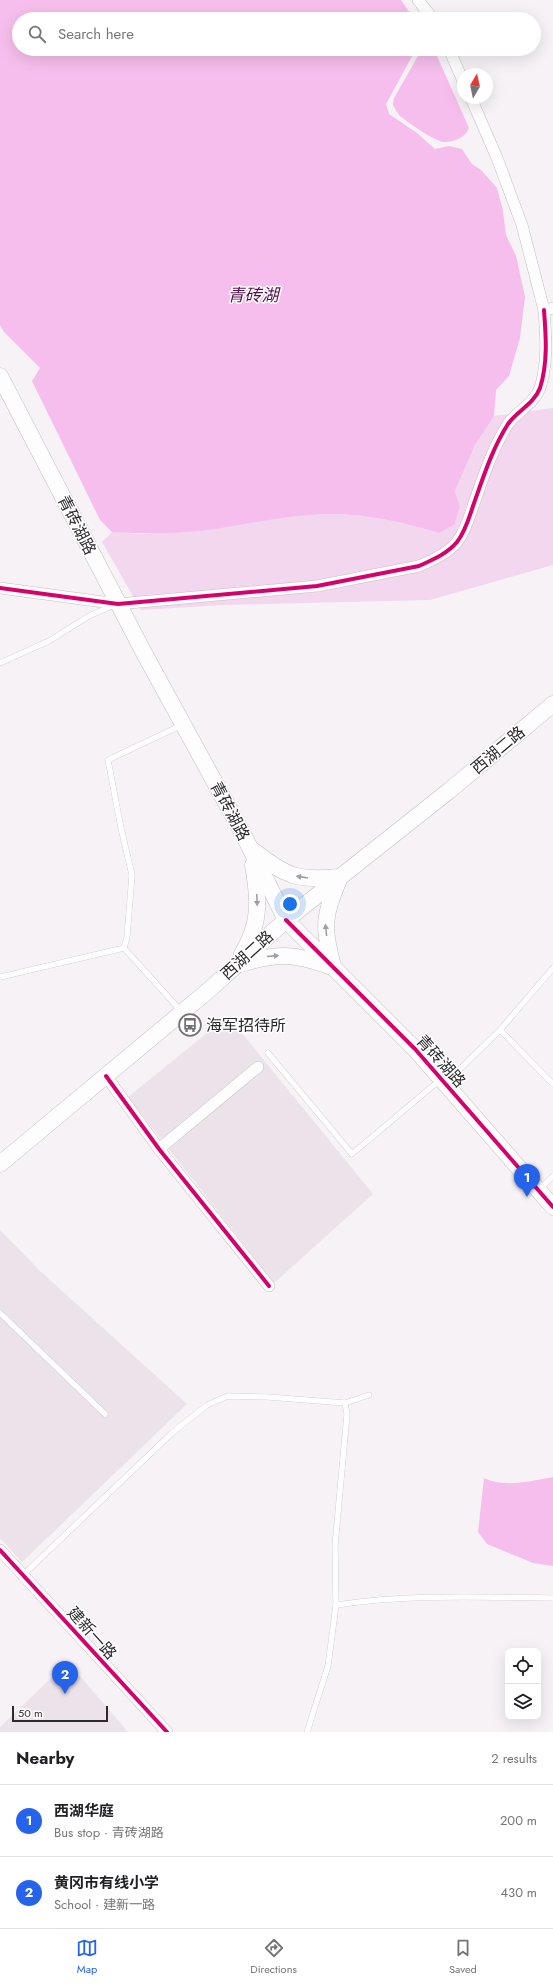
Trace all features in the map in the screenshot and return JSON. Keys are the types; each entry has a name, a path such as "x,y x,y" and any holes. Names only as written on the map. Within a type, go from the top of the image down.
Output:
{"main road":[{"name":"青砖湖路","path":"0,376 118,604 250,848 286,920 415,1049 553,1207"},
{"name":"西湖二路","path":"0,1164 236,966 286,920 450,790 553,704"},
{"path":"250,848 276,868 299,878 320,879 340,877 329,902 325,922 327,944 334,968"},
{"path":"236,966 252,938 257,914 256,886 250,848"},
{"path":"236,966 264,957 288,955 311,959 334,968"}],"street":[{"path":"418,0 427,12"},
{"path":"452,56 457,68"},
{"path":"0,588 118,604 153,599 318,586 419,566 446,552 457,542 464,530 490,459 508,424 533,400 539,390 544,369 549,309 522,225 497,158 474,104"},
{"path":"159,1149 258,1067"},
{"path":"106,1076 159,1149 269,1286"},
{"name":"建新一路","path":"0,1550 167,1732"}],"lane":[{"path":"0,663 49,641 89,616 118,604"},
{"path":"124,948 127,936 132,875 108,760 183,725"},
{"path":"0,977 124,948"},
{"path":"124,948 182,1012"},
{"path":"268,1054 352,1154 441,1078 460,1069 500,1030 553,968"},
{"path":"500,1030 553,1084"},
{"path":"538,1190 553,1176"},
{"path":"0,1313 105,1414"},
{"path":"23,1575 172,1433 207,1405 228,1396 268,1397 346,1403 369,1395"},
{"path":"307,1732 328,1666 336,1605 335,1546 347,1414 346,1403"},
{"path":"336,1605 366,1600 432,1597 553,1598"}],"shaded area":[{"path":"553,408 553,565 430,600 223,605 141,610 102,542 112,532 146,534 262,519 332,514 346,514 386,520 439,533 460,507 455,491 475,445 494,416"},
{"path":"228,1016 373,1194 274,1283 128,1097"},
{"path":"0,1230 40,1271 187,1404 22,1562 0,1538"},
{"path":"68,1662 128,1732 0,1732 0,1727"}],"water":[{"name":"青砖湖","path":"0,0 401,0 409,12 12,12 12,56 412,56 386,104 389,114 417,133 435,149 449,146 462,149 472,164 481,170 497,188 503,211 506,235 516,256 525,297 520,338 509,376 496,390 494,416 475,445 455,491 460,507 454,525 439,533 386,520 346,514 317,514 288,517 202,531 176,533 112,532 100,520 32,381 40,368 4,332 0,325"},
{"path":"418,56 437,56 457,104 469,128 462,137 447,142 439,141 400,116 393,105 394,98"},
{"path":"553,1477 553,1566 533,1563 487,1544 478,1532 484,1478 500,1483 518,1483"}],"cycle path":[{"path":"0,588 118,604 317,586 419,566 434,559 449,550 460,538 497,443 508,424 534,399 540,388 543,379 546,340 544,310"},
{"path":"286,920 415,1049 553,1207"},
{"path":"106,1076 159,1149 269,1286"},
{"path":"0,1550 167,1732"}],"place":[{"name":"海军招待所","path":"190,1025"},
{"name":"西湖华庭","path":"527,1197"},
{"name":"黄冈市有线小学","path":"65,1694"}]}
